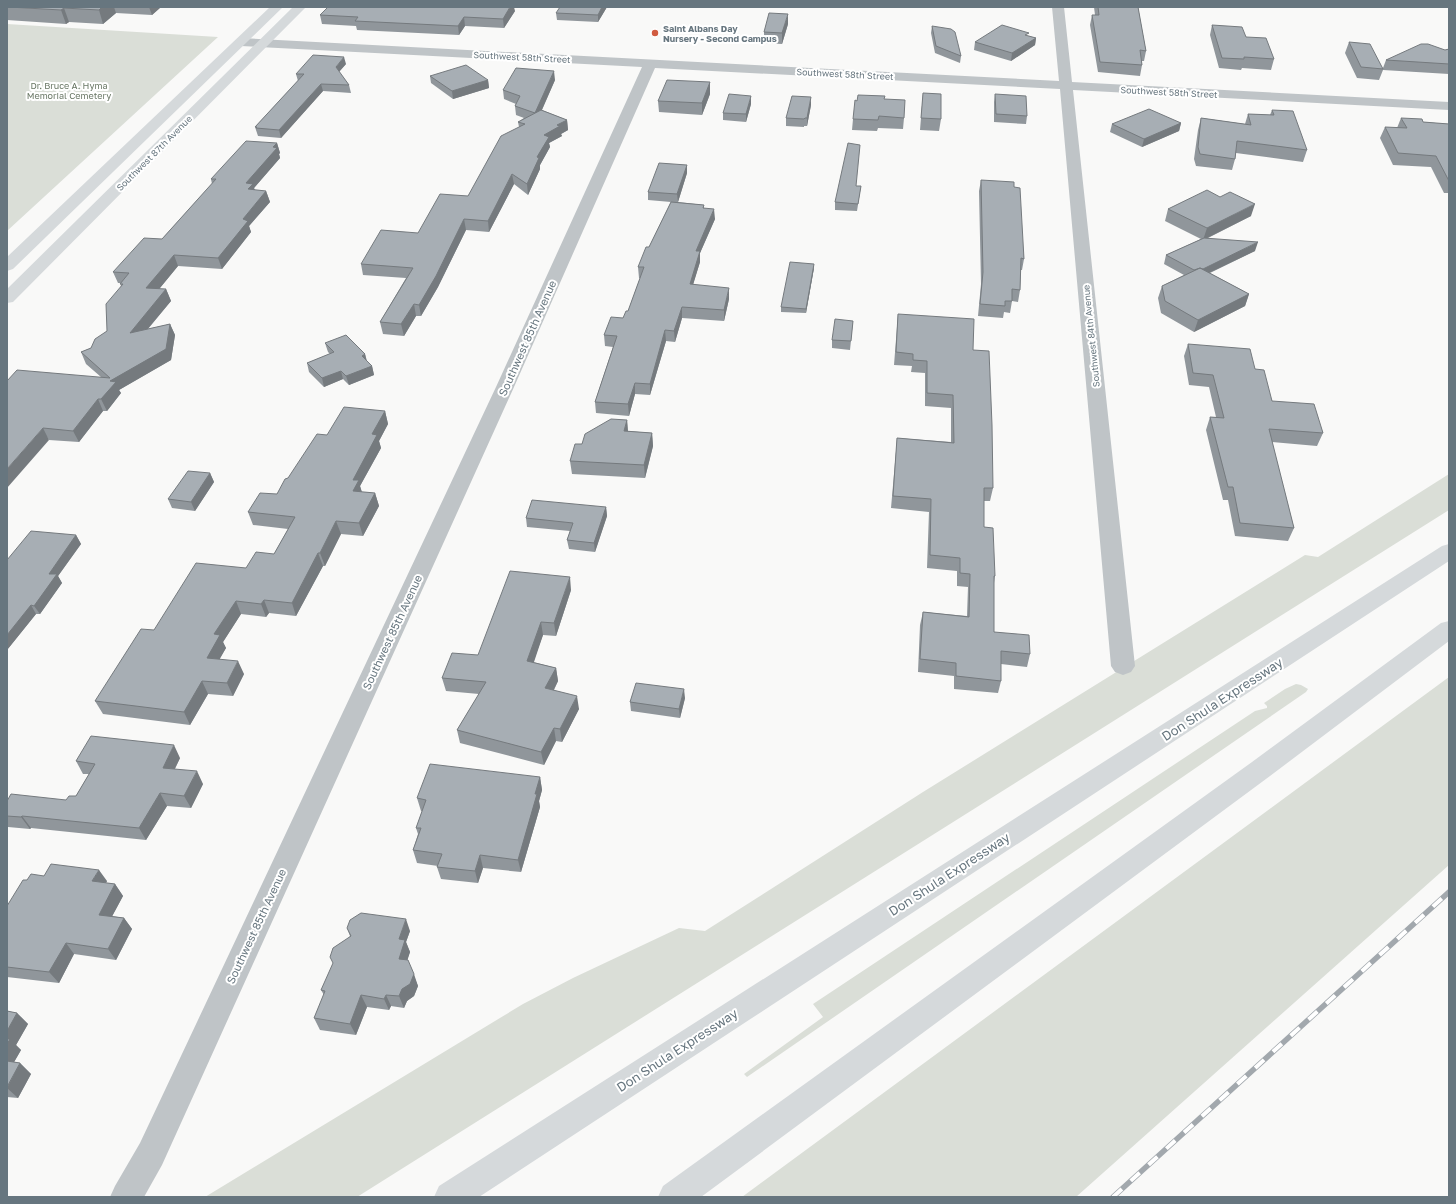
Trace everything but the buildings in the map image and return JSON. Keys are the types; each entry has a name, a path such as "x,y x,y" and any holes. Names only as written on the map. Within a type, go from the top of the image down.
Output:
{"main road":[{"name":"Southwest 87th Avenue","path":"7,266 278,7"},
{"name":"Southwest 87th Avenue","path":"7,298 300,7"},
{"path":"148,131 174,133"},
{"path":"72,204 100,206"},
{"path":"32,242 61,245"},
{"name":"Don Shula Expressway","path":"450,1197 1449,551"},
{"path":"674,1197 1248,778 1449,629"}],"street":[{"name":"Southwest 84th Avenue","path":"1058,7 1123,666"},
{"name":"Southwest 58th Street","path":"241,42 1449,106"},
{"name":"Southwest 85th Avenue","path":"126,1197 151,1154 168,1118 504,387 650,64"}],"green space":[{"name":"Dr. Bruce A. Hyma Memorial Cemetery","path":"7,24 218,37 7,231"},
{"path":"1449,474 1449,510 357,1197 205,1197 523,1004 573,978 679,928 705,931 923,792 1305,555 1318,557"},
{"path":"1449,677 1449,865 1076,1197 742,1197"},
{"path":"1296,684 1308,689 1306,692 747,1077 744,1074 823,1017 813,1004 1255,711 1267,708 1264,703 1285,689"}],"railway":[{"path":"1113,1197 1449,892"}],"place":[{"name":"Saint Albans Day Nursery - Second Campus","path":"655,33"}]}
